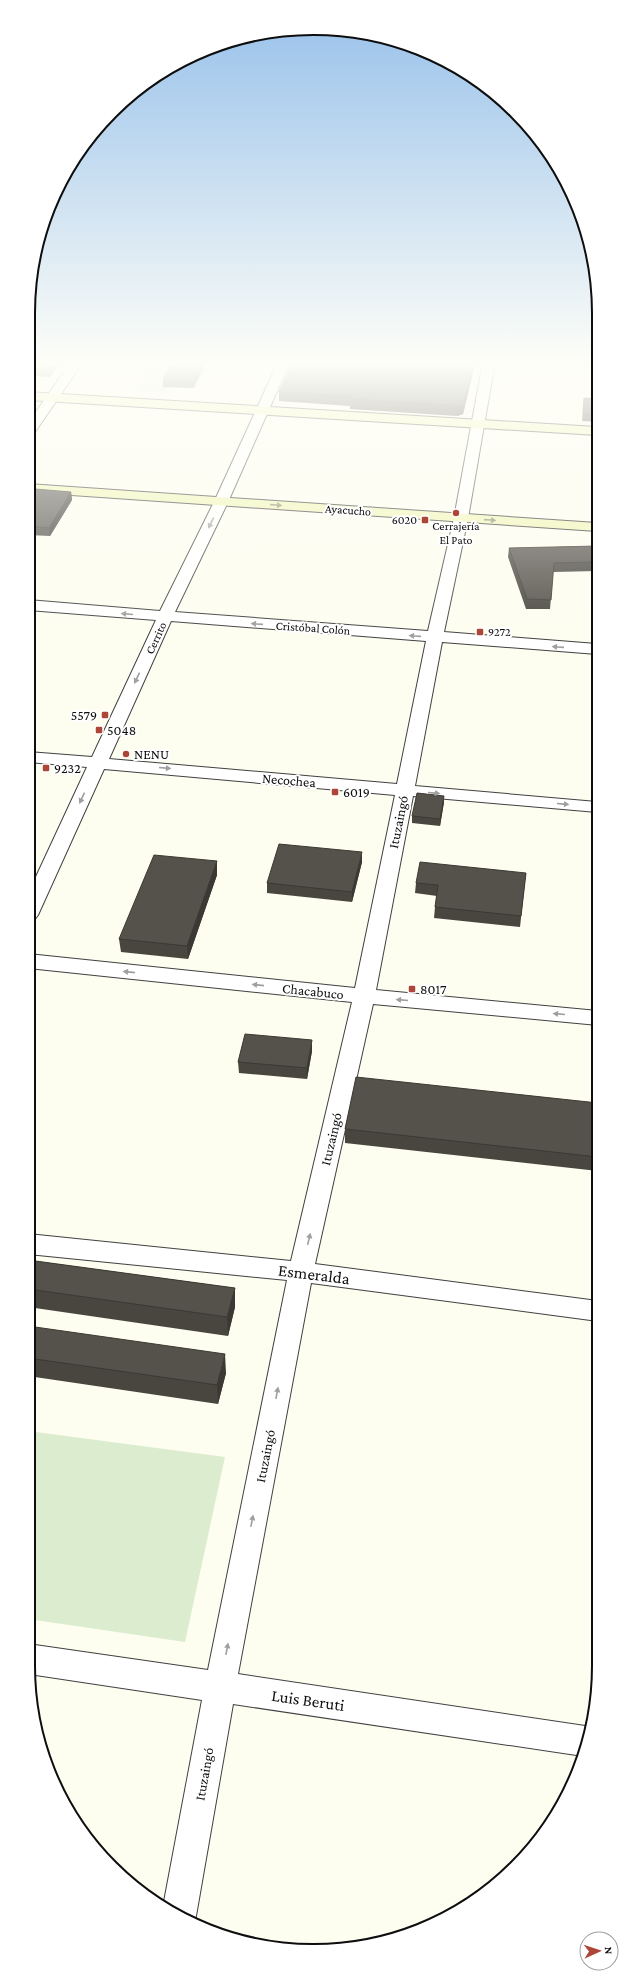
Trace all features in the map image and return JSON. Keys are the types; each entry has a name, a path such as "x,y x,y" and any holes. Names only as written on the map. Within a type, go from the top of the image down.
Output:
{"main road":[{"name":"Ayacucho","path":"35,489 592,527"}],"street":[{"name":"Cerrito","path":"35,900 165,617 222,502 243,454"},
{"name":"Ituzaingó","path":"180,1910 220,1687 301,1272 364,996 404,790 473,454"},
{"name":"Cristóbal Colón","path":"35,606 592,650"},
{"name":"Necochea","path":"35,758 592,806"},
{"name":"Chacabuco","path":"35,962 364,996 592,1017"},
{"name":"Esmeralda","path":"35,1245 301,1272 592,1309"},
{"name":"Luis Beruti","path":"35,1660 583,1739"}],"green space":[{"path":"35,1432 225,1457 185,1642 35,1620"}],"building":[{"path":"35,489 71,492 49,528 35,527"},
{"path":"592,546 592,562 554,563 551,600 527,599 509,548"},
{"path":"417,793 444,796 440,819 412,816"},
{"path":"279,844 362,852 352,892 267,883"},
{"path":"154,855 217,861 187,946 119,939"},
{"path":"420,862 526,873 521,916 435,907 438,885 416,883"},
{"path":"245,1034 312,1040 307,1068 238,1062"},
{"path":"356,1077 592,1102 592,1156 345,1129"},
{"path":"35,1261 235,1288 227,1317 35,1290"},
{"path":"35,1327 225,1354 217,1385 35,1359"}],"place":[{"name":"Cerrajería El Pato","path":"456,513"},
{"name":"6020","path":"425,520"},
{"name":"9272","path":"480,632"},
{"name":"5579","path":"105,715"},
{"name":"5048","path":"99,730"},
{"name":"NENU","path":"126,754"},
{"name":"9232","path":"46,768"},
{"name":"6019","path":"335,792"},
{"name":"8017","path":"412,989"}]}
